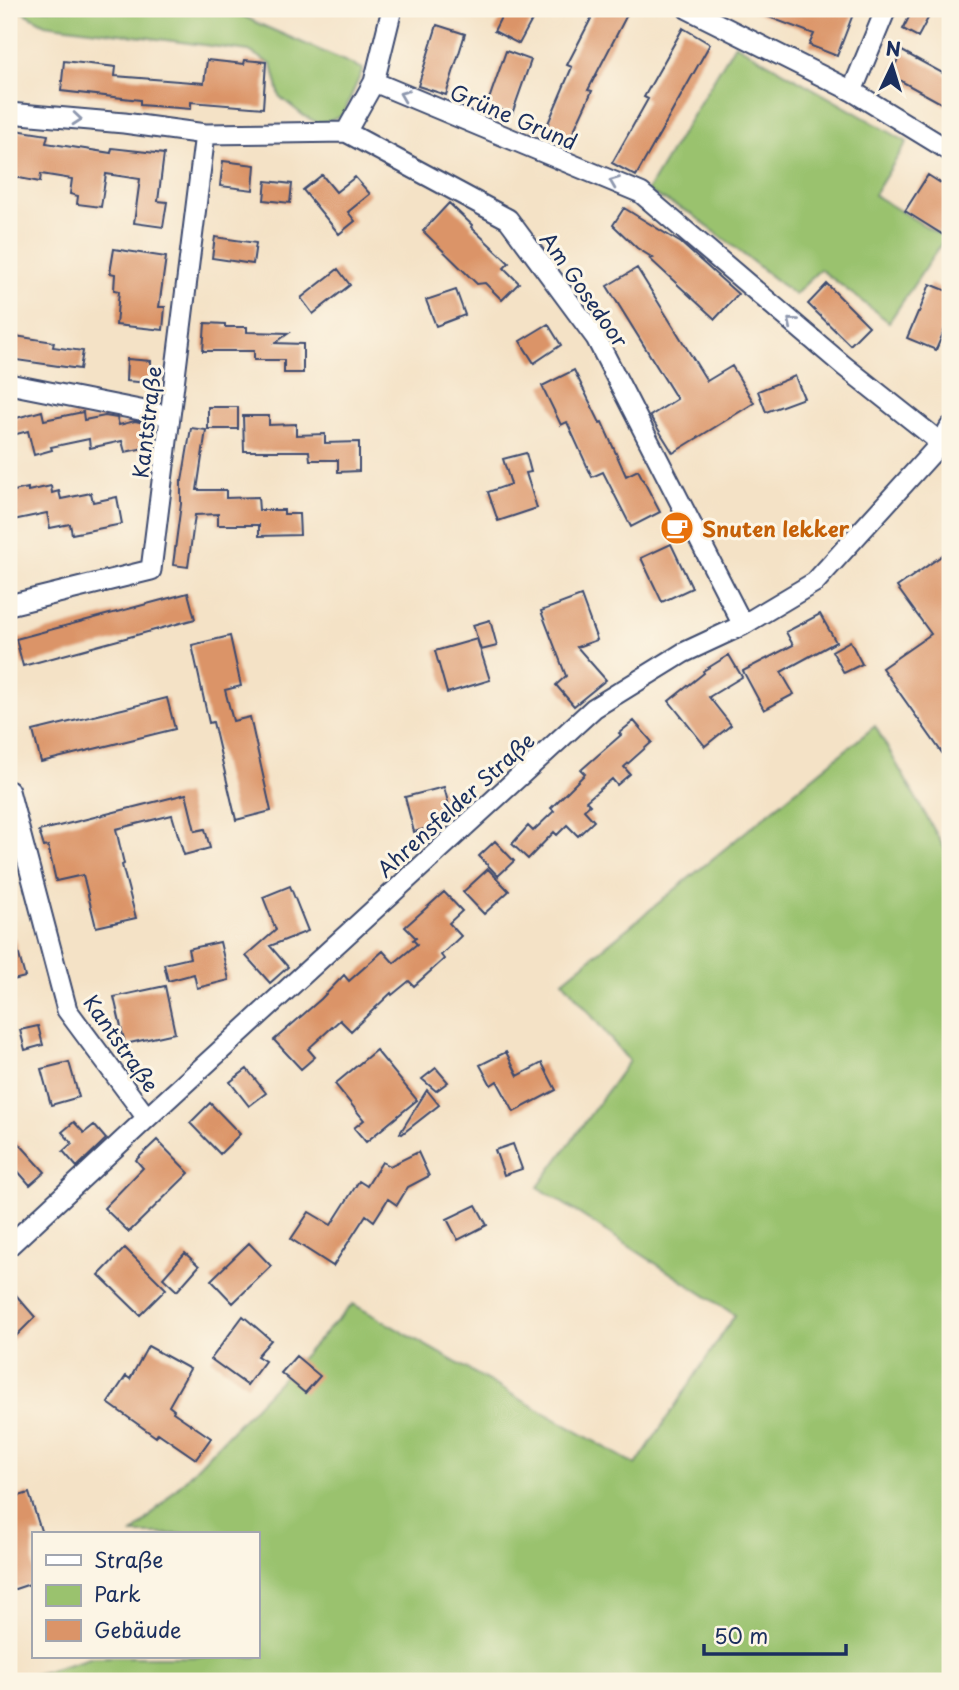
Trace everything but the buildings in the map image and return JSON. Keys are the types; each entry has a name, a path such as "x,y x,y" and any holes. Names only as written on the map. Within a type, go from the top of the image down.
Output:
{"street":[{"path":"9,113 124,123 205,135 346,132 374,82 392,9"},
{"path":"688,9 852,92 950,150"},
{"path":"852,92 886,9"},
{"name":"Grüne Grund","path":"374,82 640,193 844,366 946,435"},
{"name":"Am Gosedoor","path":"346,132 508,219 596,338 743,625"},
{"name":"Kantstraße","path":"9,605 150,570 205,135"},
{"path":"9,384 170,416"},
{"name":"Ahrensfelder Straße","path":"9,1246 594,708 683,653 743,625 815,582 946,435"},
{"name":"Kantstraße","path":"9,790 67,1010 147,1118"}],"green space":[{"path":"17,9 230,9 363,69 343,115 320,124 304,116 280,97 272,65 249,51 45,24"},
{"path":"735,44 907,142 874,195 945,238 889,322 820,269 795,295 692,214 647,191"},
{"path":"875,726 950,858 950,1681 31,1681 30,1676 90,1658 259,1658 259,1532 135,1532 353,1304 636,1465 735,1315 538,1187 629,1061 563,981"}],"place":[{"name":"Snuten lekker","path":"677,528"}]}
